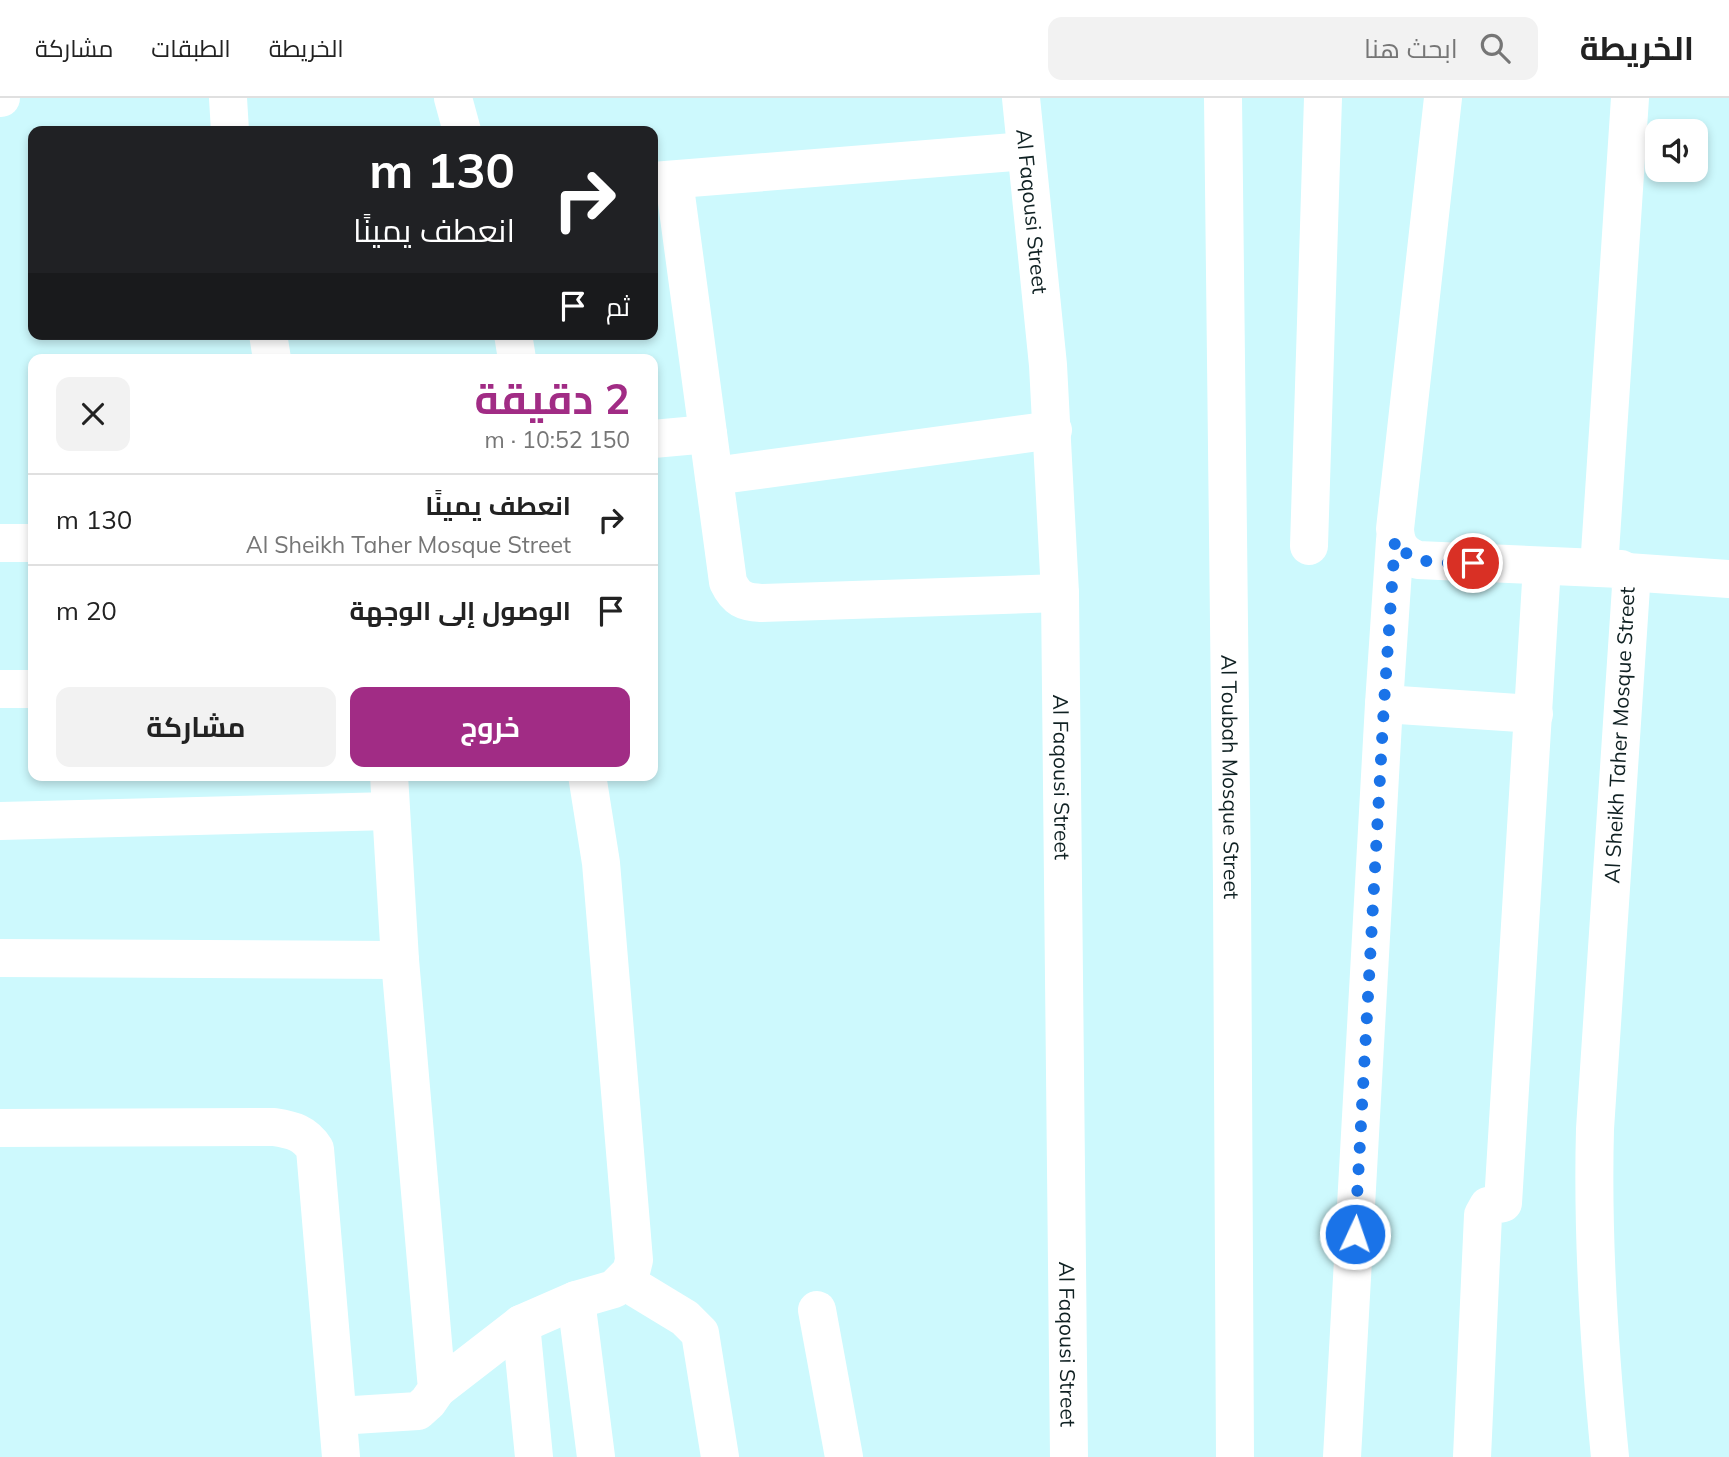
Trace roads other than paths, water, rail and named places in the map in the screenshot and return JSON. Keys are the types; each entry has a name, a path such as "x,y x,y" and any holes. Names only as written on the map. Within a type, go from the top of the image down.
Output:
{"street":[{"path":"228,98 230,126"},
{"path":"453,98 461,126"},
{"name":"Al Faqousi Street","path":"1021,98 1053,430 1060,593 1069,1457"},
{"name":"Al Toubah Mosque Street","path":"1223,98 1235,1457"},
{"path":"1309,546 1323,98"},
{"path":"1342,1457 1395,529 1443,98"},
{"path":"1630,98 1613,570 1729,579"},
{"path":"1026,151 663,180 708,434 728,582 733,593 743,601 761,603 1060,593"},
{"path":"713,476 1053,430"},
{"path":"658,439 708,434"},
{"name":"Al Sheikh Taher Mosque Street","path":"1395,540 1400,550 1418,560 1613,570 1631,587 1599,1054 1593,1204 1599,1354 1610,1457"},
{"path":"0,544 28,543"},
{"path":"1472,1457 1483,1215 1488,1206 1503,1203 1542,566"},
{"path":"0,689 28,689"},
{"path":"1384,704 1534,714"},
{"path":"338,1416 418,1411 437,1389 521,1324 576,1300 614,1289 631,1272 634,1260 601,863 588,781"},
{"path":"0,821 390,793 400,960 437,1389"},
{"path":"0,958 400,960"},
{"path":"0,1128 274,1127 290,1129 307,1136 315,1149 341,1457"},
{"path":"624,1281 685,1318 700,1333 720,1457"},
{"path":"576,1300 596,1457"},
{"path":"817,1310 844,1457"},
{"path":"521,1324 534,1457"}]}
